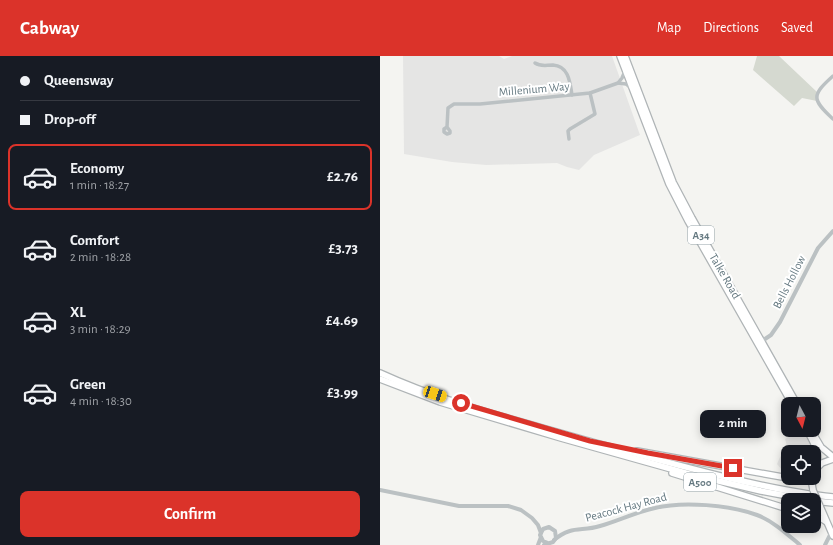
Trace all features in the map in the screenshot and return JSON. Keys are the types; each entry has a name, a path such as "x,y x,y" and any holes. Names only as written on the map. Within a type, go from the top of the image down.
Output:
{"highway":[{"name":"Talke Road","path":"620,56 669,184 688,221 788,397"},
{"name":"Talke Road","path":"625,56 673,182 793,397"},
{"name":"A500","path":"380,373 474,408 651,458 754,484 787,491 833,497"},
{"name":"A500","path":"380,379 440,402 613,453 781,506"},
{"path":"815,437 821,447 833,458 821,464"},
{"path":"590,441 781,477"},
{"name":"A500","path":"613,453 754,490 781,495"},
{"path":"813,485 813,490 832,534"},
{"path":"821,502 833,503"},
{"path":"821,518 827,522"}],"street":[{"path":"535,63 540,66 554,65 563,69 568,75 572,95"},
{"path":"618,83 624,76 625,70"},
{"path":"833,76 820,88 817,96 817,103 833,119"},
{"path":"618,83 626,84 632,88"},
{"name":"Millenium Way","path":"447,127 448,108 450,105 480,104 590,93 618,83"},
{"path":"569,139 568,131 570,129 595,114 590,93"},
{"name":"Bells Hollow","path":"762,341 771,335 780,322 818,248 833,231"},
{"path":"380,490 459,506 508,506 521,510 538,525 567,531"},
{"name":"Peacock Hay Road","path":"541,535 546,544 567,531 598,527 655,508 688,504 726,508 758,516 779,528 800,545"},
{"path":"538,525 541,535"},
{"path":"538,545 545,528 551,528 556,533 554,540"},
{"path":"824,545 832,534"},
{"name":"Peacock Hay Road","path":"793,539 803,545"}],"shaded area":[{"path":"403,56 499,56 504,59 512,56 612,56 640,135 594,155 579,170 557,163 486,165 452,162 404,154"},
{"path":"757,56 779,56 817,92 817,101 802,98 794,106 753,70"},
{"path":"788,437 806,437 812,445 787,445 785,439"},
{"path":"781,456 781,469 777,464"}],"route":[{"path":"461,403 590,441 733,468"}]}
